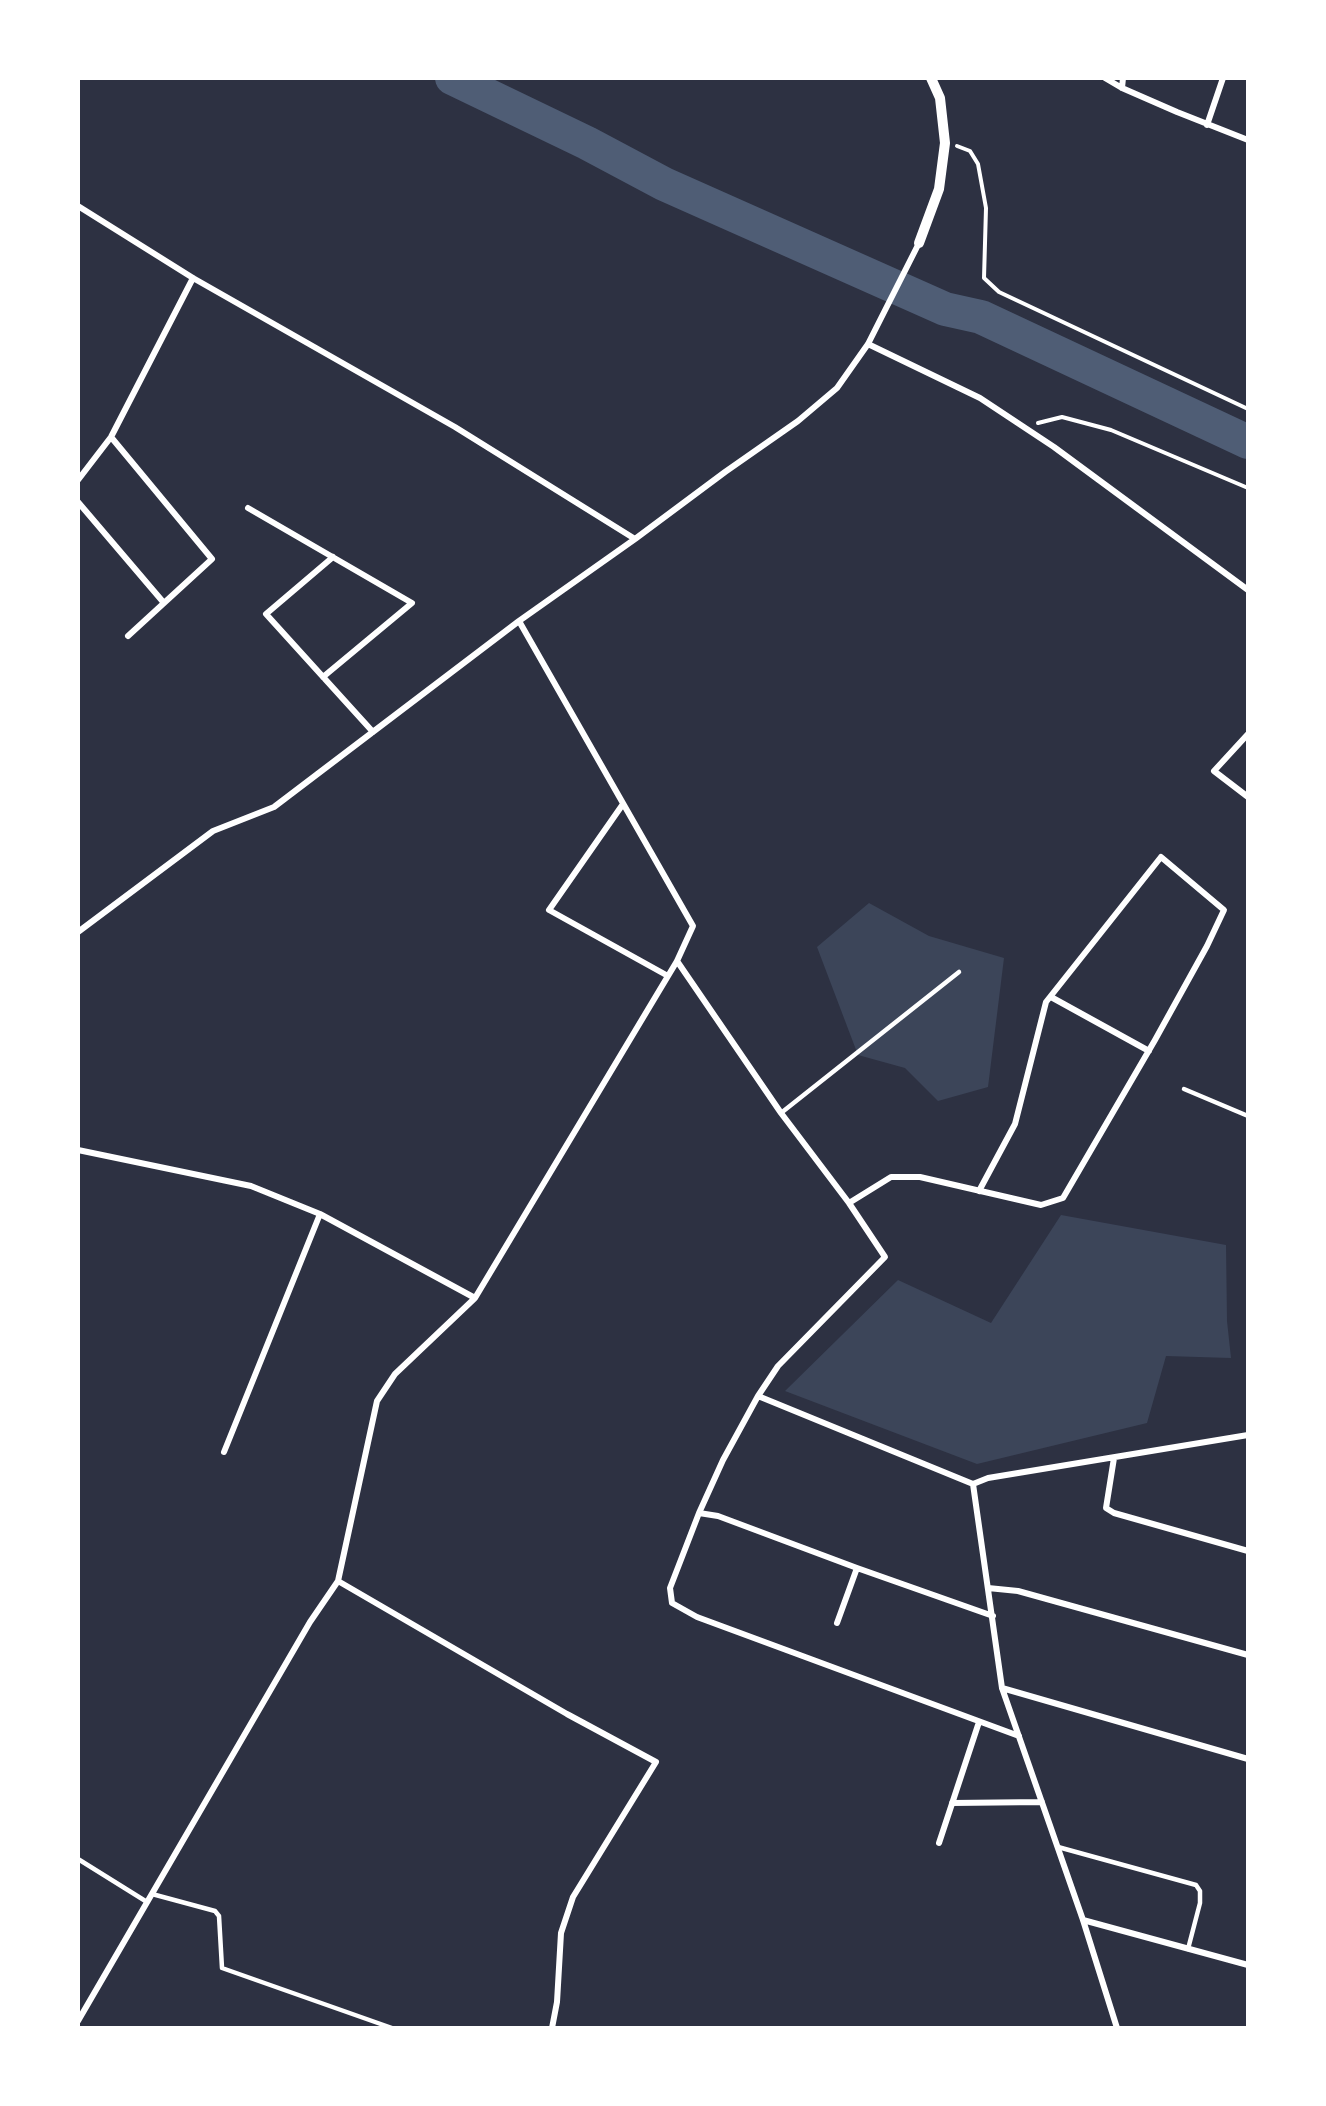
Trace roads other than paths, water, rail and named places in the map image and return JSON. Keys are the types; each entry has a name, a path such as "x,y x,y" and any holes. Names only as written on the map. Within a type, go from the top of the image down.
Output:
{"street":[{"path":"78,932 213,831 273,807 519,621 798,421 837,388 882,320 919,243 939,189 945,143 940,98 931,78"},
{"path":"1105,78 1122,88 1248,140"},
{"path":"1122,88 1123,78"},
{"path":"1208,124 1223,78"},
{"path":"78,206 193,278 455,427 635,539"},
{"path":"78,480 111,436 193,278"},
{"path":"868,344 980,398 1054,447 1248,590"},
{"path":"111,436 212,559 128,636"},
{"path":"78,502 164,603"},
{"path":"249,508 412,603 323,677"},
{"path":"333,557 266,614 373,732"},
{"path":"78,2021 310,1622 338,1581 377,1401 395,1374 475,1299 677,961 693,926 519,621"},
{"path":"1248,734 1214,771 1248,797"},
{"path":"623,804 549,910 668,976"},
{"path":"849,1203 891,1177 920,1178 1041,1205 1063,1198 1208,946 1224,910 1161,857 1047,1002 1015,1124 980,1191"},
{"path":"677,961 781,1113 849,1203 885,1257 778,1365 758,1396 723,1460 699,1513 670,1588 672,1603 697,1617 1019,1736"},
{"path":"1051,997 1149,1051"},
{"path":"78,1150 251,1186 320,1214 475,1299"},
{"path":"224,1452 320,1214"},
{"path":"758,1396 972,1484 988,1478 1248,1435"},
{"path":"1114,1458 1106,1508 1114,1513 1248,1551"},
{"path":"972,1484 1002,1688 1083,1920 1117,2028"},
{"path":"699,1513 718,1516 993,1616"},
{"path":"837,1623 856,1568"},
{"path":"338,1581 567,1714 656,1762 573,1897 561,1933 557,2002 552,2028"},
{"path":"988,1588 1018,1591 1248,1655"},
{"path":"1002,1688 1248,1759"},
{"path":"939,1843 979,1722"},
{"path":"952,1803 1042,1802"},
{"path":"1083,1920 1248,1965"}],"lane":[{"path":"781,1113 959,972"},
{"path":"1184,1089 1248,1116"},
{"path":"1058,1847 1196,1885 1200,1891 1200,1903 1188,1949"},
{"path":"78,1859 147,1902"},
{"path":"152,1894 215,1911 219,1916 222,1968 392,2028"}],"waterway":[{"path":"452,78 587,143 664,184 945,309 981,317 1248,442"}]}
